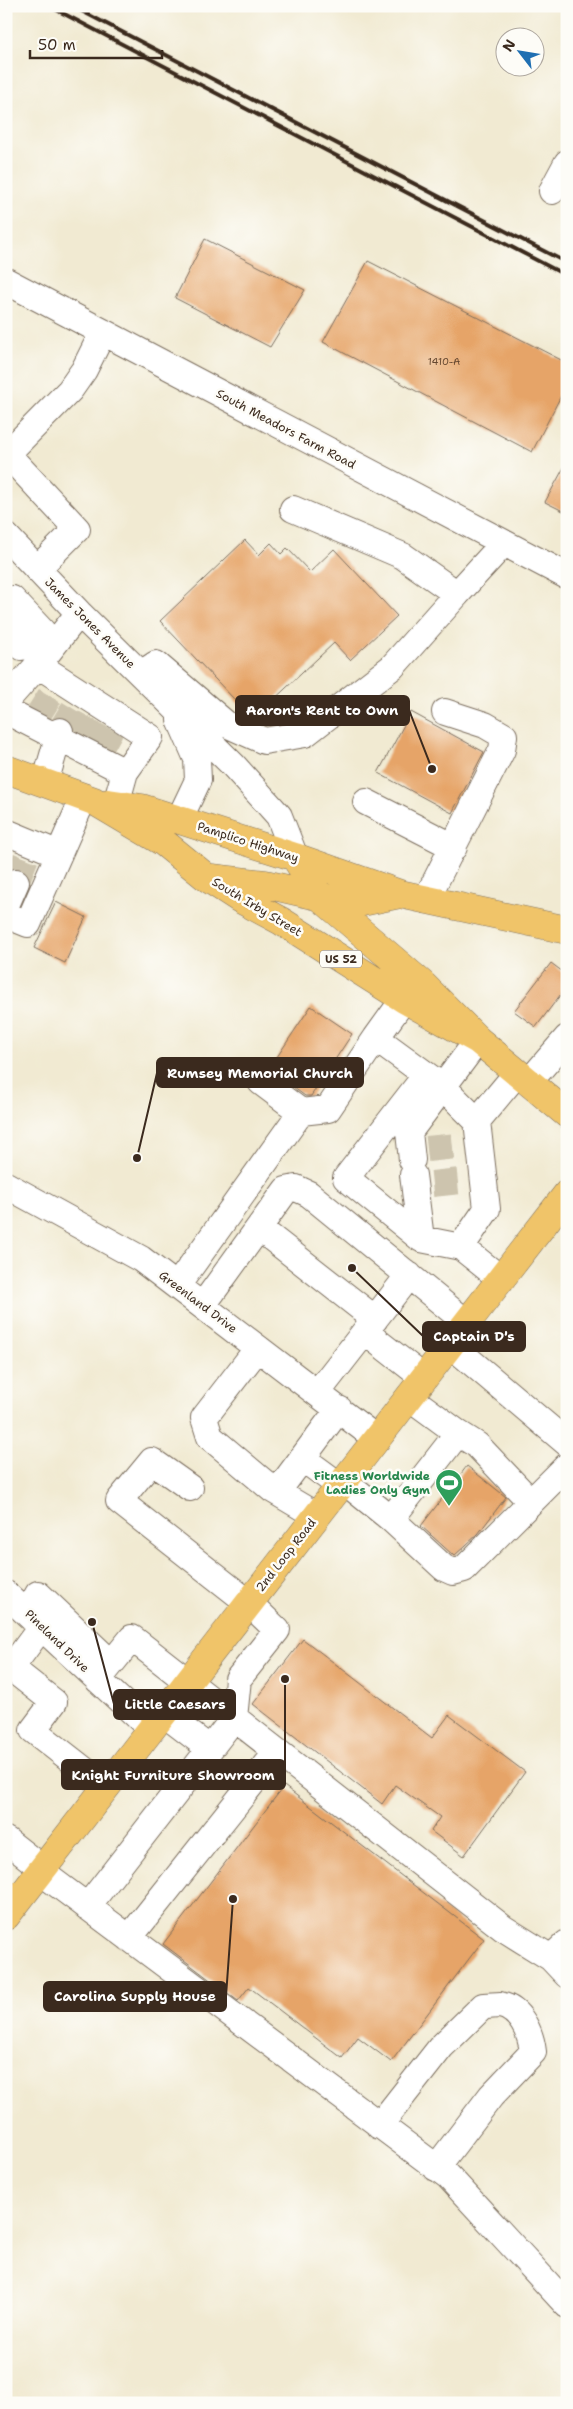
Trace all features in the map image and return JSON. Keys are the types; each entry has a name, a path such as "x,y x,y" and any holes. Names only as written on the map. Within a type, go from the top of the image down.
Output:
{"main road":[{"name":"South Irby Street","path":"6,769 98,800 163,842 206,877 240,899 281,921 404,999 478,1040"},
{"name":"Pamplico Highway","path":"98,800 142,808 295,857 400,894 567,930"},
{"name":"South Irby Street","path":"295,857 319,896 422,984 478,1040 567,1114"},
{"name":"Pamplico Highway","path":"206,877 265,884 354,904 400,894"},
{"name":"2nd Loop Road","path":"6,1916 567,1194"}],"street":[{"path":"552,191 567,163"},
{"name":"South Meadors Farm Road","path":"6,281 567,576"},
{"path":"37,569 77,529 7,454 70,390 84,370 103,332"},
{"path":"293,509 404,556 457,594"},
{"name":"James Jones Avenue","path":"6,536 79,613 233,765 279,816 295,857"},
{"path":"141,674 156,664 226,724 264,741 305,734 392,667 504,543"},
{"path":"6,600 12,599 42,631 41,653 55,688 125,772"},
{"path":"6,701 41,653 79,613"},
{"path":"6,630 22,647 41,653"},
{"name":"James Jones Avenue","path":"175,708 197,759 198,780 179,820"},
{"path":"6,711 34,721 150,737 125,772 98,800 58,854 28,924 6,915"},
{"path":"426,900 502,750 504,736 485,725 444,712"},
{"path":"45,783 87,728"},
{"path":"366,802 454,847"},
{"path":"6,832 30,849 58,854"},
{"path":"6,905 16,882"},
{"path":"261,1082 301,1112 328,1109 404,999"},
{"path":"376,1038 435,1081 475,1137 477,1180 487,1209 460,1247"},
{"path":"478,1040 435,1081 346,1178 421,1239 460,1247 501,1279"},
{"path":"475,1137 523,1077 562,1052"},
{"path":"421,1239 418,1168 409,1132 435,1081"},
{"path":"177,1286 301,1112"},
{"name":"Greenland Drive","path":"6,1185 141,1259 377,1439"},
{"path":"203,1305 286,1190 296,1188 309,1194 467,1323"},
{"path":"259,1228 370,1326 416,1388 458,1433 477,1445 531,1502"},
{"path":"318,1393 409,1275"},
{"path":"450,1344 567,1443"},
{"path":"258,1348 204,1418 210,1437 277,1492 317,1516"},
{"path":"277,1492 339,1409"},
{"path":"391,1519 458,1433"},
{"path":"302,1458 342,1483 391,1519 444,1568 453,1572 464,1569 567,1466"},
{"path":"87,1907 234,1718 238,1680 277,1630 249,1603 119,1501 152,1461 190,1488"},
{"name":"Pineland Drive","path":"18,1606 38,1594 105,1671 157,1721 210,1750"},
{"path":"18,1606 11,1668 54,1702 32,1730 106,1787"},
{"path":"105,1671 132,1638 503,1928 562,1958"},
{"path":"208,1656 238,1680"},
{"path":"129,1938 277,1752"},
{"path":"6,1840 87,1907 448,2176 567,2305"},
{"path":"379,2126 441,2047 484,2006 501,2006 518,2017 531,2034 534,2052 491,2096 436,2168"}],"building":[{"path":"205,239 305,290 270,347 175,298"},
{"path":"368,261 567,363 567,384 532,452 323,342"},
{"path":"567,462 567,513 545,502"},
{"path":"245,540 259,555 271,543 281,554 287,548 310,572 334,549 397,616 350,660 334,643 253,719 160,621"},
{"path":"411,712 484,752 452,813 378,773"},
{"path":"56,902 86,917 65,963 34,948"},
{"path":"551,963 567,975 567,986 536,1027 514,1011"},
{"path":"311,1006 352,1034 311,1096 305,1096 269,1069"},
{"path":"467,1466 506,1497 478,1534 454,1556 421,1526"},
{"path":"303,1639 432,1738 449,1715 525,1772 464,1856 431,1831 440,1817 395,1785 382,1804 253,1704"},
{"path":"284,1786 484,1939 391,2062 358,2037 342,2058 249,1987 238,2001 163,1944"}],"tunnel":[{"path":"36,718 50,696"},
{"path":"60,731 74,708"},
{"path":"79,740 91,718"},
{"path":"99,751 111,729"},
{"path":"16,882 27,855"},
{"path":"427,1149 466,1145"},
{"path":"432,1184 470,1180"}],"railway":[{"path":"49,6 567,276"},
{"path":"72,6 567,263"}],"place":[{"name":"Aaron's Rent to Own","path":"432,769"},
{"name":"Rumsey Memorial Church","path":"137,1158"},
{"name":"Captain D's","path":"352,1268"},
{"name":"Fitness Worldwide Ladies Only Gym","path":"449,1507"},
{"name":"Little Caesars","path":"92,1622"},
{"name":"Knight Furniture Showroom","path":"285,1679"},
{"name":"Carolina Supply House","path":"233,1899"}]}
